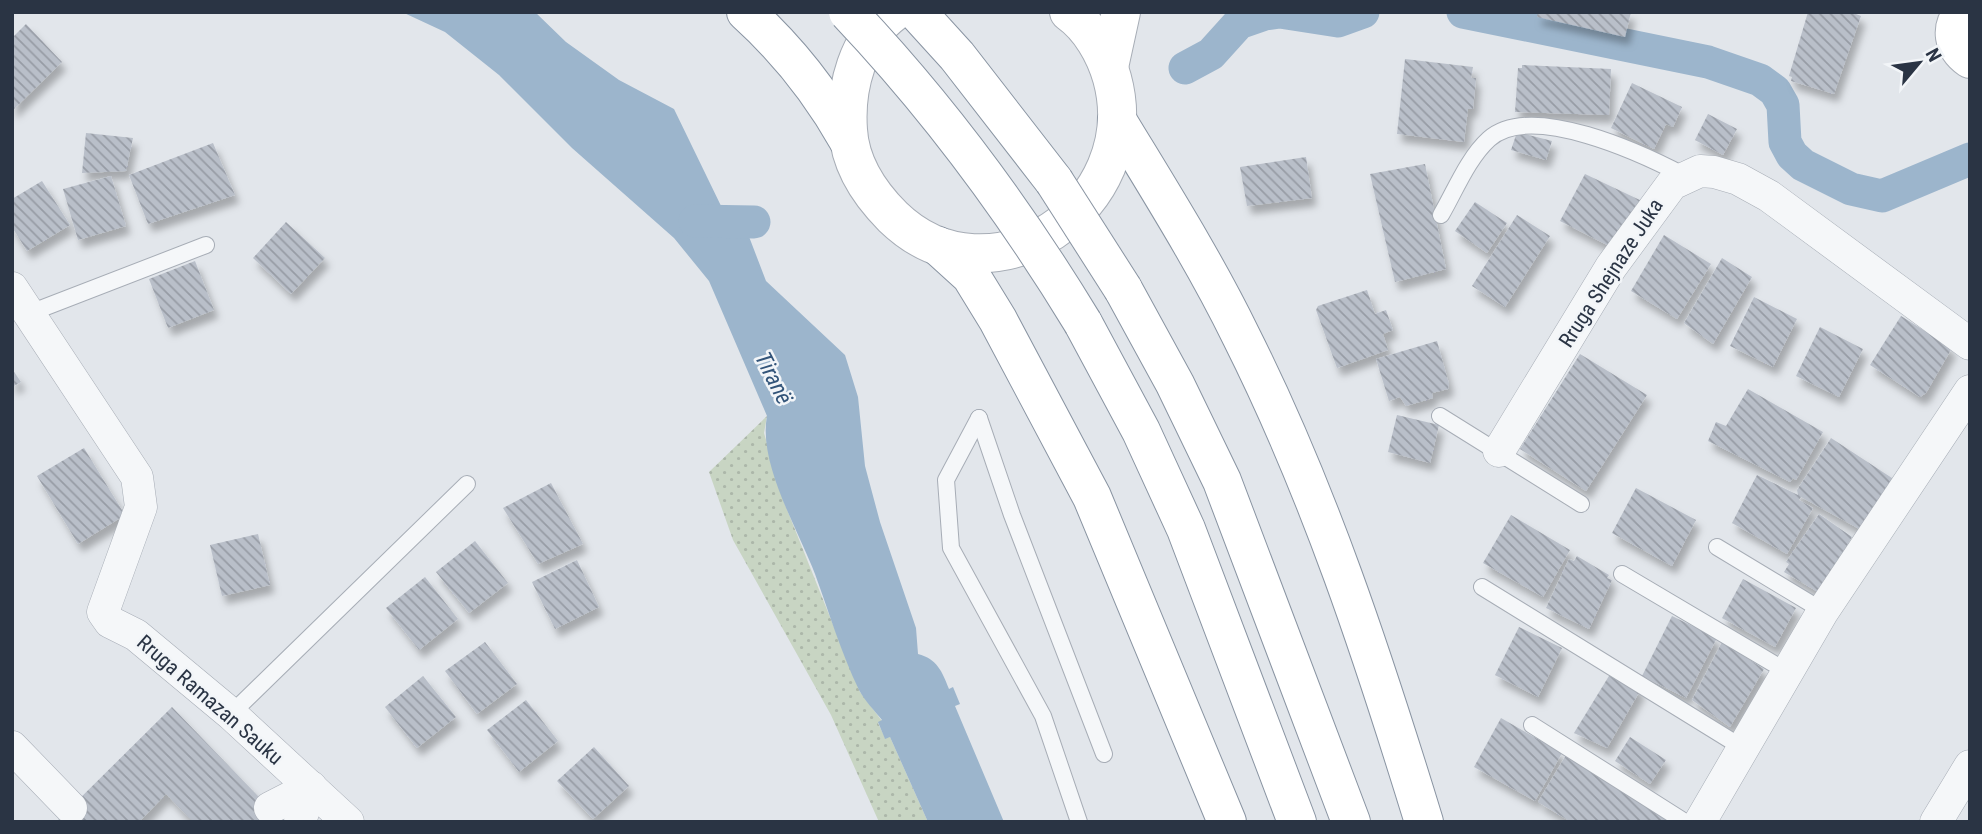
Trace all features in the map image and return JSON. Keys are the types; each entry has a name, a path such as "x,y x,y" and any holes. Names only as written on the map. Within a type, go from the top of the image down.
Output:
{"main road":[{"path":"746,12 797,64 827,102 848,140 859,173 877,201 901,225 938,246 971,276 998,320 1092,497 1227,822"},
{"path":"848,12 886,52 1002,195 1083,323 1141,431 1186,529 1297,822"},
{"path":"848,140 846,106 853,72 867,42 894,12"},
{"path":"917,12 957,56 1046,172 1123,289 1175,384 1222,481 1352,822"},
{"path":"938,246 976,252 1003,250 1029,243 1053,232 1075,215 1106,172 1118,120 1116,93 1109,68 1097,43 1069,12"},
{"path":"1109,68 1121,12"},
{"path":"1960,13 1954,34 1956,44 1970,59"},
{"path":"1118,120 1211,276 1280,418 1329,536 1424,822"}],"street":[{"path":"1685,176 1714,172 1738,179 1769,196 1970,344"},
{"name":"Rruga Shejnaze Juka","path":"1499,451 1611,267 1660,196 1685,176"},
{"name":"Rruga Ramazan Sauku","path":"21,300 137,477 141,490 141,507 103,612 110,622 136,635 230,714 348,822"},
{"path":"1700,822 1823,611 1970,391"},
{"path":"12,747 71,808"},
{"path":"1936,822 1970,766"},
{"path":"270,808 311,787"},
{"path":"300,822 311,787"}],"lane":[{"path":"1441,215 1489,138 1505,129 1523,126 1591,136 1622,145 1685,176"},
{"name":"Rruga Ramazan Sauku","path":"21,300 206,245"},
{"path":"1440,416 1581,504"},
{"path":"1079,822 1042,716 951,548 946,480 978,418 1012,515 1104,754"},
{"path":"230,714 467,484"},
{"path":"1717,547 1823,611"},
{"path":"1622,574 1786,671"},
{"path":"1482,587 1743,748"},
{"path":"1532,724 1685,822"}],"green space":[{"path":"767,416 764,433 784,502 860,692 882,721 878,723 885,738 890,737 928,822 879,822 831,715 733,540 709,472"}],"water":[{"name":"Tiranë","path":"402,12 535,12 566,42 619,80 674,109 723,210 748,234 766,281 845,355 858,397 865,466 880,522 916,628 918,654 934,663 949,689 953,687 960,704 955,706 1004,822 928,822 890,737 885,739 878,722 882,720 861,694 846,662 815,574 774,475 768,455 767,416 709,281 674,238 572,148 499,75 445,32"}],"building":[{"path":"1538,12 1631,12 1625,37 1537,17"},
{"path":"1808,12 1851,12 1861,16 1834,94 1791,81 1792,77 1789,76"},
{"path":"26,24 62,62 12,111 12,38"},
{"path":"1405,59 1473,67 1471,78 1476,78 1473,109 1468,109 1464,142 1397,134"},
{"path":"1522,65 1611,69 1609,115 1515,112 1518,68 1522,68"},
{"path":"1632,83 1682,107 1673,127 1666,124 1654,149 1611,128"},
{"path":"1708,114 1737,129 1723,155 1695,140"},
{"path":"1517,132 1552,141 1546,160 1511,150"},
{"path":"86,133 133,138 126,171 82,173"},
{"path":"213,143 235,195 148,224 129,175"},
{"path":"1306,157 1312,198 1247,206 1240,167"},
{"path":"1425,164 1446,269 1395,282 1370,174"},
{"path":"1585,174 1644,202 1615,249 1560,221"},
{"path":"111,176 126,226 78,240 63,189"},
{"path":"42,181 70,225 27,251 12,227 12,199"},
{"path":"1475,202 1507,223 1487,253 1455,231"},
{"path":"1517,215 1550,236 1505,307 1472,286"},
{"path":"286,222 325,258 291,294 253,258"},
{"path":"1664,235 1711,264 1677,319 1631,291"},
{"path":"1722,258 1752,277 1713,344 1684,323"},
{"path":"195,261 214,310 168,328 149,279"},
{"path":"1367,290 1375,314 1386,310 1393,330 1383,334 1388,350 1337,368 1316,310 1318,306"},
{"path":"1754,297 1797,319 1773,367 1730,346"},
{"path":"1901,316 1952,348 1926,393 1920,397 1870,365"},
{"path":"1820,327 1863,349 1839,397 1796,376"},
{"path":"1437,341 1448,389 1432,393 1433,398 1406,406 1400,397 1389,401 1376,359"},
{"path":"1580,354 1647,395 1586,491 1520,449"},
{"path":"12,369 21,382 12,387"},
{"path":"1748,389 1823,432 1796,480 1793,478 1790,482 1708,441 1716,422 1726,426"},
{"path":"1397,415 1439,425 1430,463 1388,452"},
{"path":"1831,438 1895,480 1863,531 1801,497 1799,500 1813,508 1787,554 1732,523 1757,475 1798,495 1797,490"},
{"path":"84,448 125,515 78,544 37,476"},
{"path":"551,483 583,544 538,564 503,508"},
{"path":"1636,488 1696,520 1672,566 1612,533"},
{"path":"1819,514 1852,537 1818,592 1784,572 1789,564 1786,562"},
{"path":"1511,515 1570,550 1543,597 1483,563"},
{"path":"258,534 270,585 222,596 210,545"},
{"path":"475,541 508,583 469,613 436,572"},
{"path":"1577,556 1609,575 1607,578 1612,580 1589,629 1546,608 1569,559 1574,561"},
{"path":"577,560 599,607 555,629 532,582"},
{"path":"425,577 458,619 419,650 386,608"},
{"path":"1743,579 1796,608 1775,647 1722,618"},
{"path":"1672,616 1717,638 1686,698 1642,676"},
{"path":"1519,627 1562,648 1538,697 1495,675"},
{"path":"485,642 517,684 477,714 445,671"},
{"path":"1722,642 1764,669 1730,727 1692,700"},
{"path":"1612,671 1641,689 1607,748 1574,733"},
{"path":"423,676 456,717 417,748 385,707"},
{"path":"526,700 558,741 519,772 487,730"},
{"path":"172,707 283,822 193,822 166,794 139,822 56,822"},
{"path":"1501,718 1562,753 1535,801 1474,767"},
{"path":"1630,737 1666,760 1650,784 1615,761"},
{"path":"594,747 629,786 593,819 557,781"},
{"path":"1566,755 1672,818 1669,822 1571,822 1538,802"}],"waterway":[{"path":"1185,68 1211,54 1239,23 1265,14 1280,12 1338,21 1363,12"},
{"path":"1463,12 1708,62 1760,80 1775,91 1783,105 1785,142 1792,155 1803,165 1851,189 1882,196 1970,159"},
{"path":"695,221 754,222"}]}
